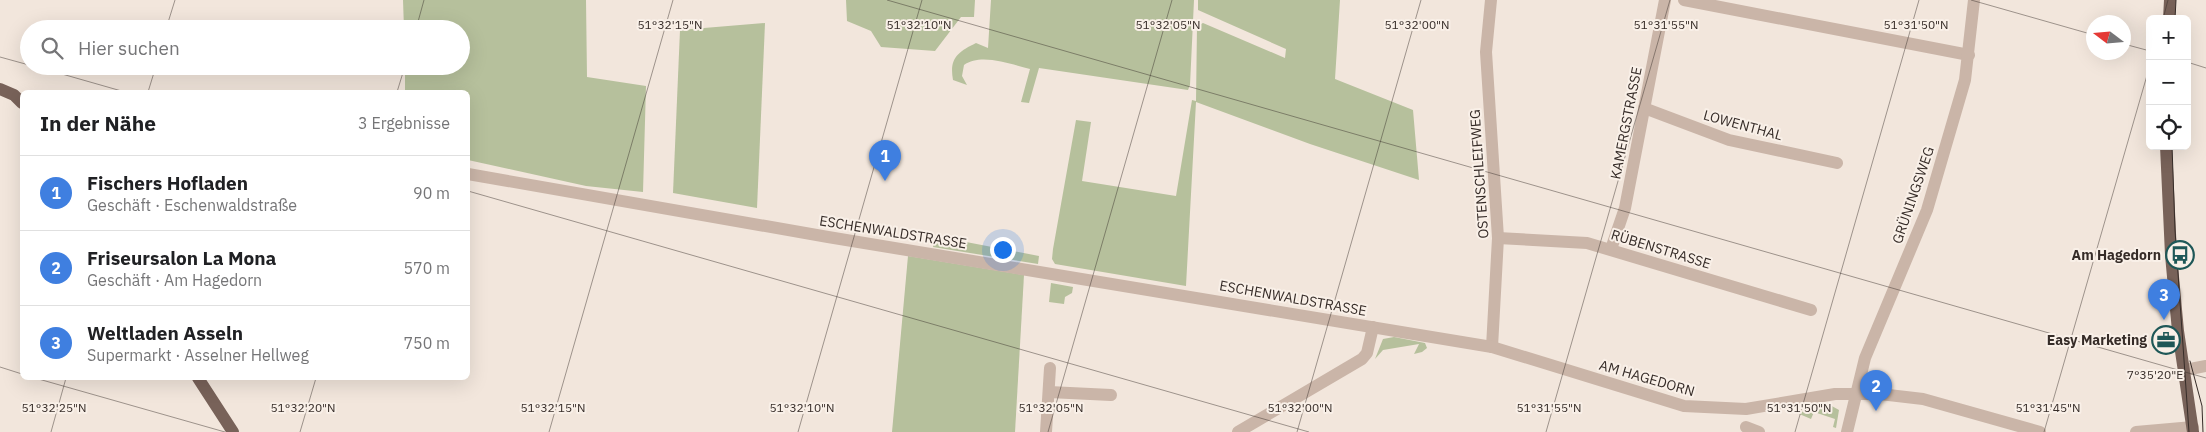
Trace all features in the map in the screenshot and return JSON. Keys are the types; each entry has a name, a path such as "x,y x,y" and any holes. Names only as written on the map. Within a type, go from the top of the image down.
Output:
{"main road":[{"path":"2169,15 2170,0"},
{"path":"0,89 14,95 20,101"},
{"path":"2166,150 2171,255 2178,331 2193,429"},
{"path":"199,380 233,432"}],"street":[{"name":"OSTENSCHLEIFWEG","path":"1491,0 1486,52 1498,238 1492,347"},
{"name":"KAMERGSTRASSE","path":"1611,249 1625,208 1665,0"},
{"path":"1684,0 1969,55"},
{"name":"GRÜNINGSWEG","path":"1857,392 1865,358 1927,210 1965,80 1974,0"},
{"name":"LOWENTHAL","path":"1644,108 1729,140 1837,163"},
{"name":"ESCHENWALDSTRASSE","path":"470,174 820,235 1492,347"},
{"name":"RÜBENSTRASSE","path":"1498,238 1587,243 1811,310"},
{"path":"1238,432 1256,428 1362,359 1370,345 1373,327"},
{"name":"AM HAGEDORN","path":"1492,347 1671,403 1697,408 1746,409 1835,394 1857,392 1891,394 1923,400 2040,432"},
{"path":"2185,370 2206,366"},
{"path":"1046,432 1050,368"},
{"path":"1048,392 1111,395"},
{"path":"1847,432 1857,392"},
{"path":"1746,427 1759,432"},
{"path":"2136,432 2193,429"}],"green space":[{"path":"403,0 586,0 587,77 646,86 643,192 586,186 470,160 470,90 405,90 405,75 470,75 470,20 404,20"},
{"path":"846,0 975,0 974,17 961,17 935,51 881,47 871,31 847,21"},
{"path":"991,0 1194,0 1190,85 1188,90 1039,68 1029,103 1021,102 1030,69 1005,62 987,60 979,60 964,65 962,76 967,85 953,80 952,66 956,57 964,49 976,43 988,48"},
{"path":"1198,0 1340,0 1335,79 1413,110 1419,180 1310,144 1196,102 1186,286 1055,264 1052,259 1053,249 1076,120 1091,122 1082,181 1176,196 1192,100 1196,101 1197,26 1203,23 1285,58 1286,49 1198,10"},
{"path":"765,23 757,208 673,193 680,30"},
{"path":"935,236 1039,256 1038,264 933,247"},
{"path":"908,256 1024,275 1015,432 892,432"},
{"path":"1051,283 1073,287 1072,293 1065,297 1064,304 1049,302"},
{"path":"1394,337 1425,343 1427,348 1422,352 1414,354 1419,344 1383,350 1375,359 1383,339"},
{"path":"1830,405 1839,410 1836,428 1833,427 1835,419 1814,412 1811,419 1797,413"}],"tram line":[{"path":"2175,15 2176,0"},
{"path":"2172,150 2175,230 2189,432"},
{"path":"2190,361 2202,406 2203,432"}],"place":[{"name":"Fischers Hofladen","path":"885,181"},
{"name":"Am Hagedorn","path":"2180,255"},
{"name":"Weltladen Asseln","path":"2164,320"},
{"name":"Easy Marketing","path":"2166,340"},
{"name":"Friseursalon La Mona","path":"1876,411"}]}
